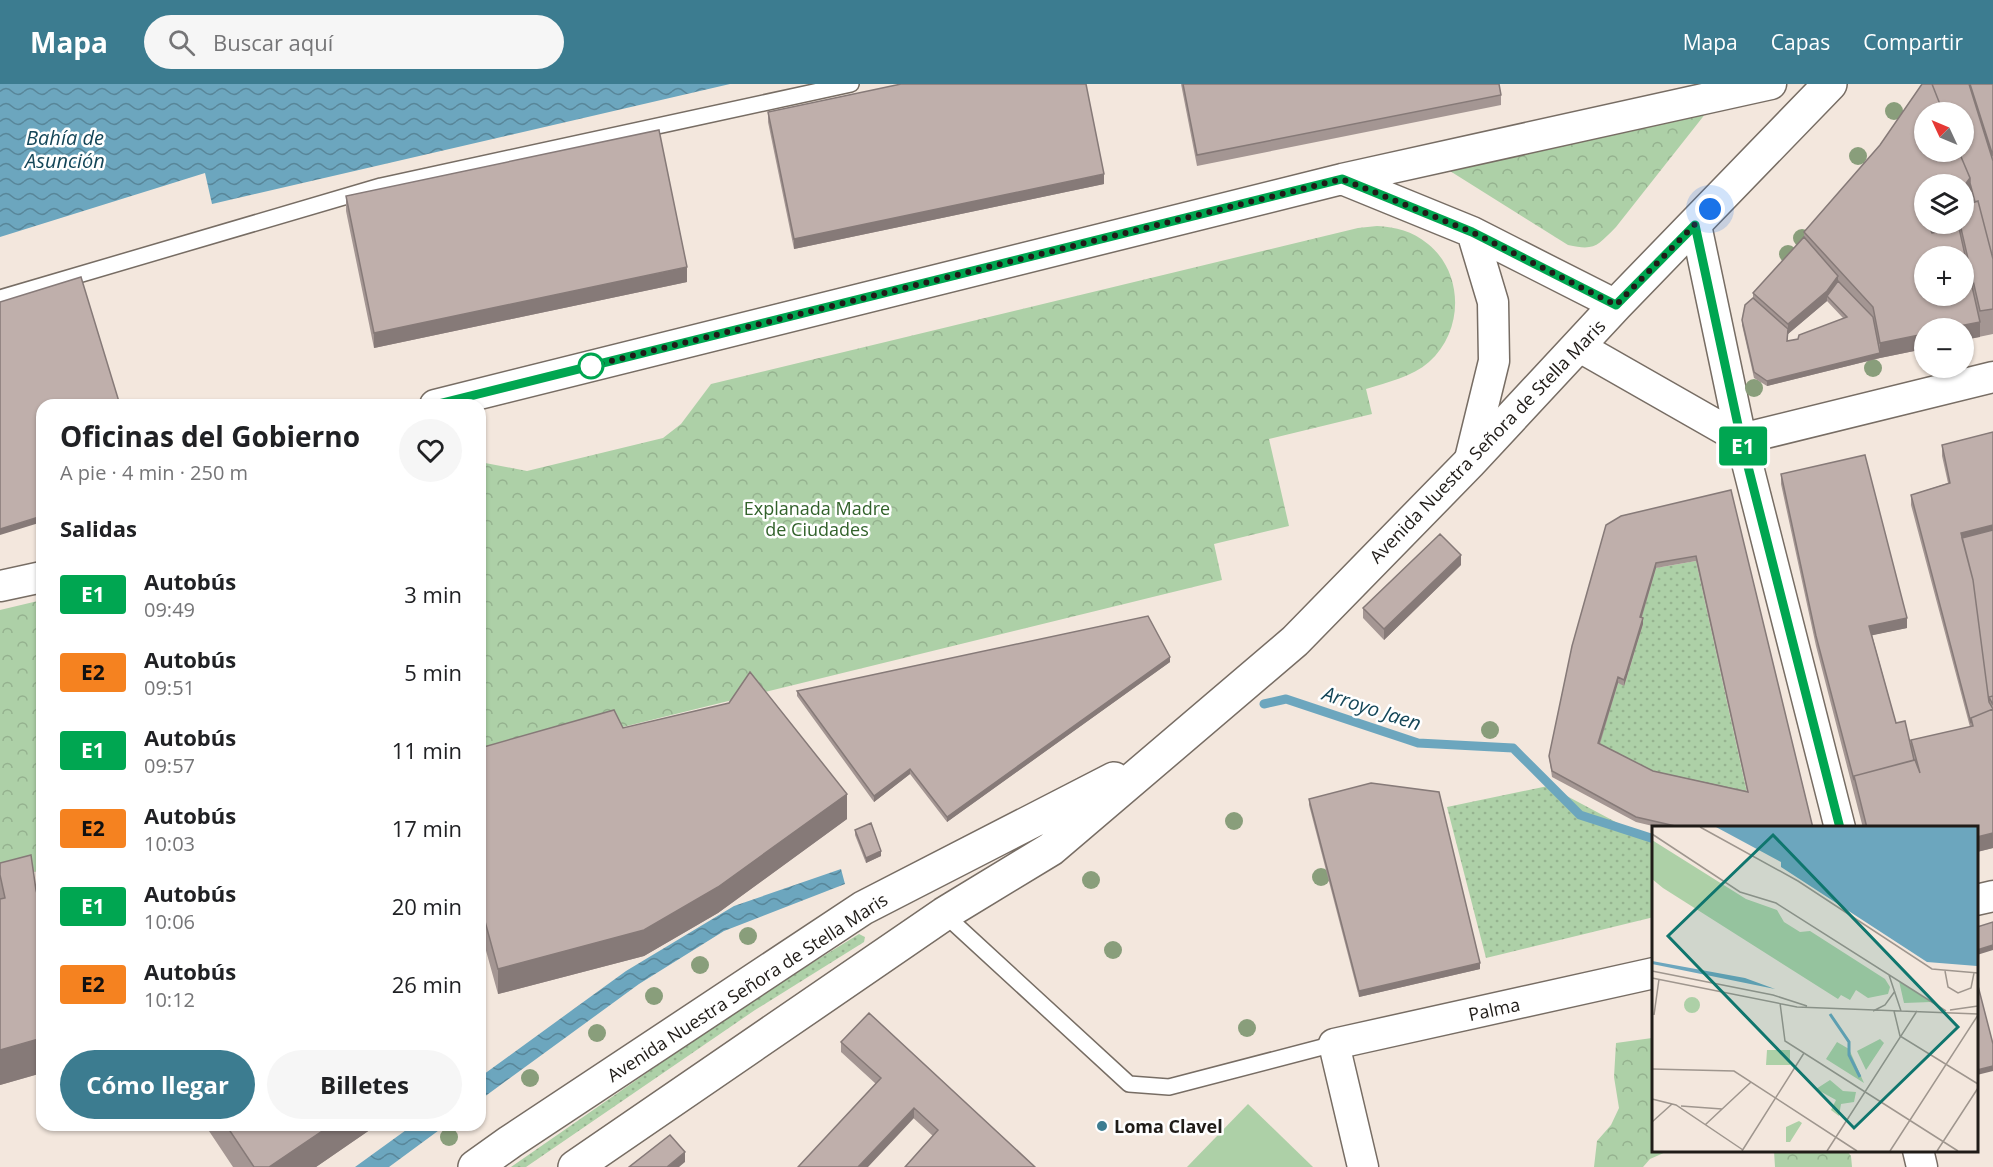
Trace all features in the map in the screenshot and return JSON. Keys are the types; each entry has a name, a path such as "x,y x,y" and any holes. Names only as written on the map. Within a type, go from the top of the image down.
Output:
{"street":[{"path":"459,399 1342,179 1771,84"},
{"name":"Avenida Nuestra Señora de Stella Maris","path":"575,1167 944,914 1051,849 1185,736 1295,641 1469,463 1616,305 1830,84"},
{"path":"1342,179 1472,232 1616,305"},
{"path":"1695,225 1741,439 1839,826"},
{"path":"1469,463 1494,361 1493,302 1472,232"},
{"path":"1578,346 1741,439 1993,377"},
{"path":"0,586 36,578"},
{"name":"Avenida Nuestra Señora de Stella Maris","path":"475,1167 863,908 1125,773 1185,736"},
{"path":"1978,900 1993,896"},
{"name":"Palma","path":"1334,1044 1652,973"},
{"path":"1334,1044 1363,1167"},
{"path":"1918,1152 1922,1167"}],"lane":[{"path":"0,298 381,186 851,84"},
{"path":"944,914 1129,1084 1169,1087 1334,1044"}],"green space":[{"path":"1717,99 1616,227 1600,243 1590,247 1568,245 1442,166"},
{"name":"Explanada Madre de Ciudades","path":"1377,226 1410,233 1428,244 1440,256 1448,270 1455,302 1454,319 1449,335 1429,362 1415,372 1366,389 1372,414 1269,439 1289,526 1214,544 1222,580 486,761 486,463 527,471 663,438 681,424 711,384 1358,228"},
{"path":"1696,561 1748,797 1653,776 1598,748 1618,683 1624,685 1626,680 1643,624 1640,622 1656,568"},
{"path":"36,601 36,871 0,880 0,610"},
{"path":"1548,786 1627,828 1652,834 1652,917 1486,958 1447,807"},
{"path":"859,934 865,937 864,942 755,1010 526,1167 511,1167 749,1002"},
{"path":"1652,1038 1652,1152 1666,1152 1650,1159 1643,1167 1594,1167 1597,1141 1611,1125 1619,1108 1614,1077 1616,1043"},
{"path":"1248,1104 1313,1167 1187,1167"},
{"path":"1774,1152 1848,1152 1851,1156 1852,1167 1775,1167"}],"water":[{"name":"Bahía de Asunción","path":"0,84 730,84 212,204 205,173 0,237"},
{"path":"841,869 845,884 724,931 639,984 486,1096 486,1073 626,971 734,906"},
{"path":"405,1131 438,1131 389,1167 355,1167"}],"building":[{"path":"901,84 1086,84 1104,174 794,239 768,112"},
{"path":"1183,84 1499,84 1501,95 1197,155"},
{"path":"1922,84 1932,84 1939,102 1914,102 1914,162 1963,162 1968,174 1914,174 1914,234 1960,234 1963,246 1914,246 1914,306 1974,306 1974,295 1980,322 1974,323 1974,318 1914,318 1914,336 1880,343 1873,307 1804,232 1880,145"},
{"path":"1932,84 1969,84 1993,161 1993,259 1978,201 1975,202 1974,198 1974,174 1968,174 1963,162 1974,162 1974,102 1939,102"},
{"path":"1970,84 1993,84 1993,156"},
{"path":"659,130 687,267 374,333 346,196"},
{"path":"1978,201 1993,259 1993,309 1980,311 1974,285 1974,246 1965,246 1962,234 1974,234 1974,202"},
{"path":"1804,237 1838,276 1827,291 1788,324 1753,293"},
{"path":"81,277 118,399 36,399 36,518 0,529 0,302"},
{"path":"1838,281 1873,317 1880,353 1767,381 1754,372 1742,320 1745,305 1753,298 1788,329 1787,341 1798,339 1799,335 1847,317 1827,296"},
{"path":"1993,432 1993,525 1961,533 1973,580 1989,702 1993,709 1971,718 1971,723 1911,495 1950,483 1942,445"},
{"path":"1865,455 1907,618 1869,626 1896,723 1905,721 1914,760 1854,776 1854,780 1816,636 1781,474"},
{"path":"1731,490 1813,826 1675,826 1636,817 1552,771 1549,756 1572,646 1606,525 1621,516","holes":["1696,556 1748,792 1653,771 1598,743 1618,677 1624,680 1626,674 1643,618 1640,617 1656,563"]},
{"path":"1993,530 1993,696 1989,697 1989,702 1973,580 1962,538"},
{"path":"1440,534 1461,555 1384,629 1363,608"},
{"path":"1148,616 1170,657 947,817 910,769 874,796 797,691"},
{"path":"750,672 847,794 718,887 644,930 498,969 486,925 486,746 614,710 623,728 729,703"},
{"path":"1993,709 1993,833 1978,837 1978,826 1866,826 1854,776 1915,760 1920,773 1911,740 1973,726 1971,718"},
{"path":"1371,783 1439,792 1480,963 1359,991 1309,799"},
{"path":"871,823 881,851 866,858 855,830"},
{"path":"31,855 36,890 36,1040 0,1050 0,899 5,898 0,863"},
{"path":"1993,922 1993,945 1978,950 1978,927"},
{"path":"1978,986 1993,1044 1993,1066 1978,1070"},
{"path":"869,1013 1035,1167 905,1167 938,1130 914,1108 858,1167 798,1167 881,1078 841,1042"},
{"path":"230,1131 322,1131 269,1167 254,1167"},
{"path":"670,1135 685,1152 667,1167 629,1167"}],"waterway":[{"name":"Arroyo Jaen","path":"1264,704 1286,699 1418,743 1513,748 1580,815 1652,838"}],"bus line":[{"name":"E1","path":"458,399 1342,179 1472,232 1616,305 1695,225 1741,439 1839,826"}],"place":[{"name":"Loma Clavel","path":"1102,1126"}],"route":[{"path":"591,366 1342,179 1472,232 1616,305 1710,209"}]}
